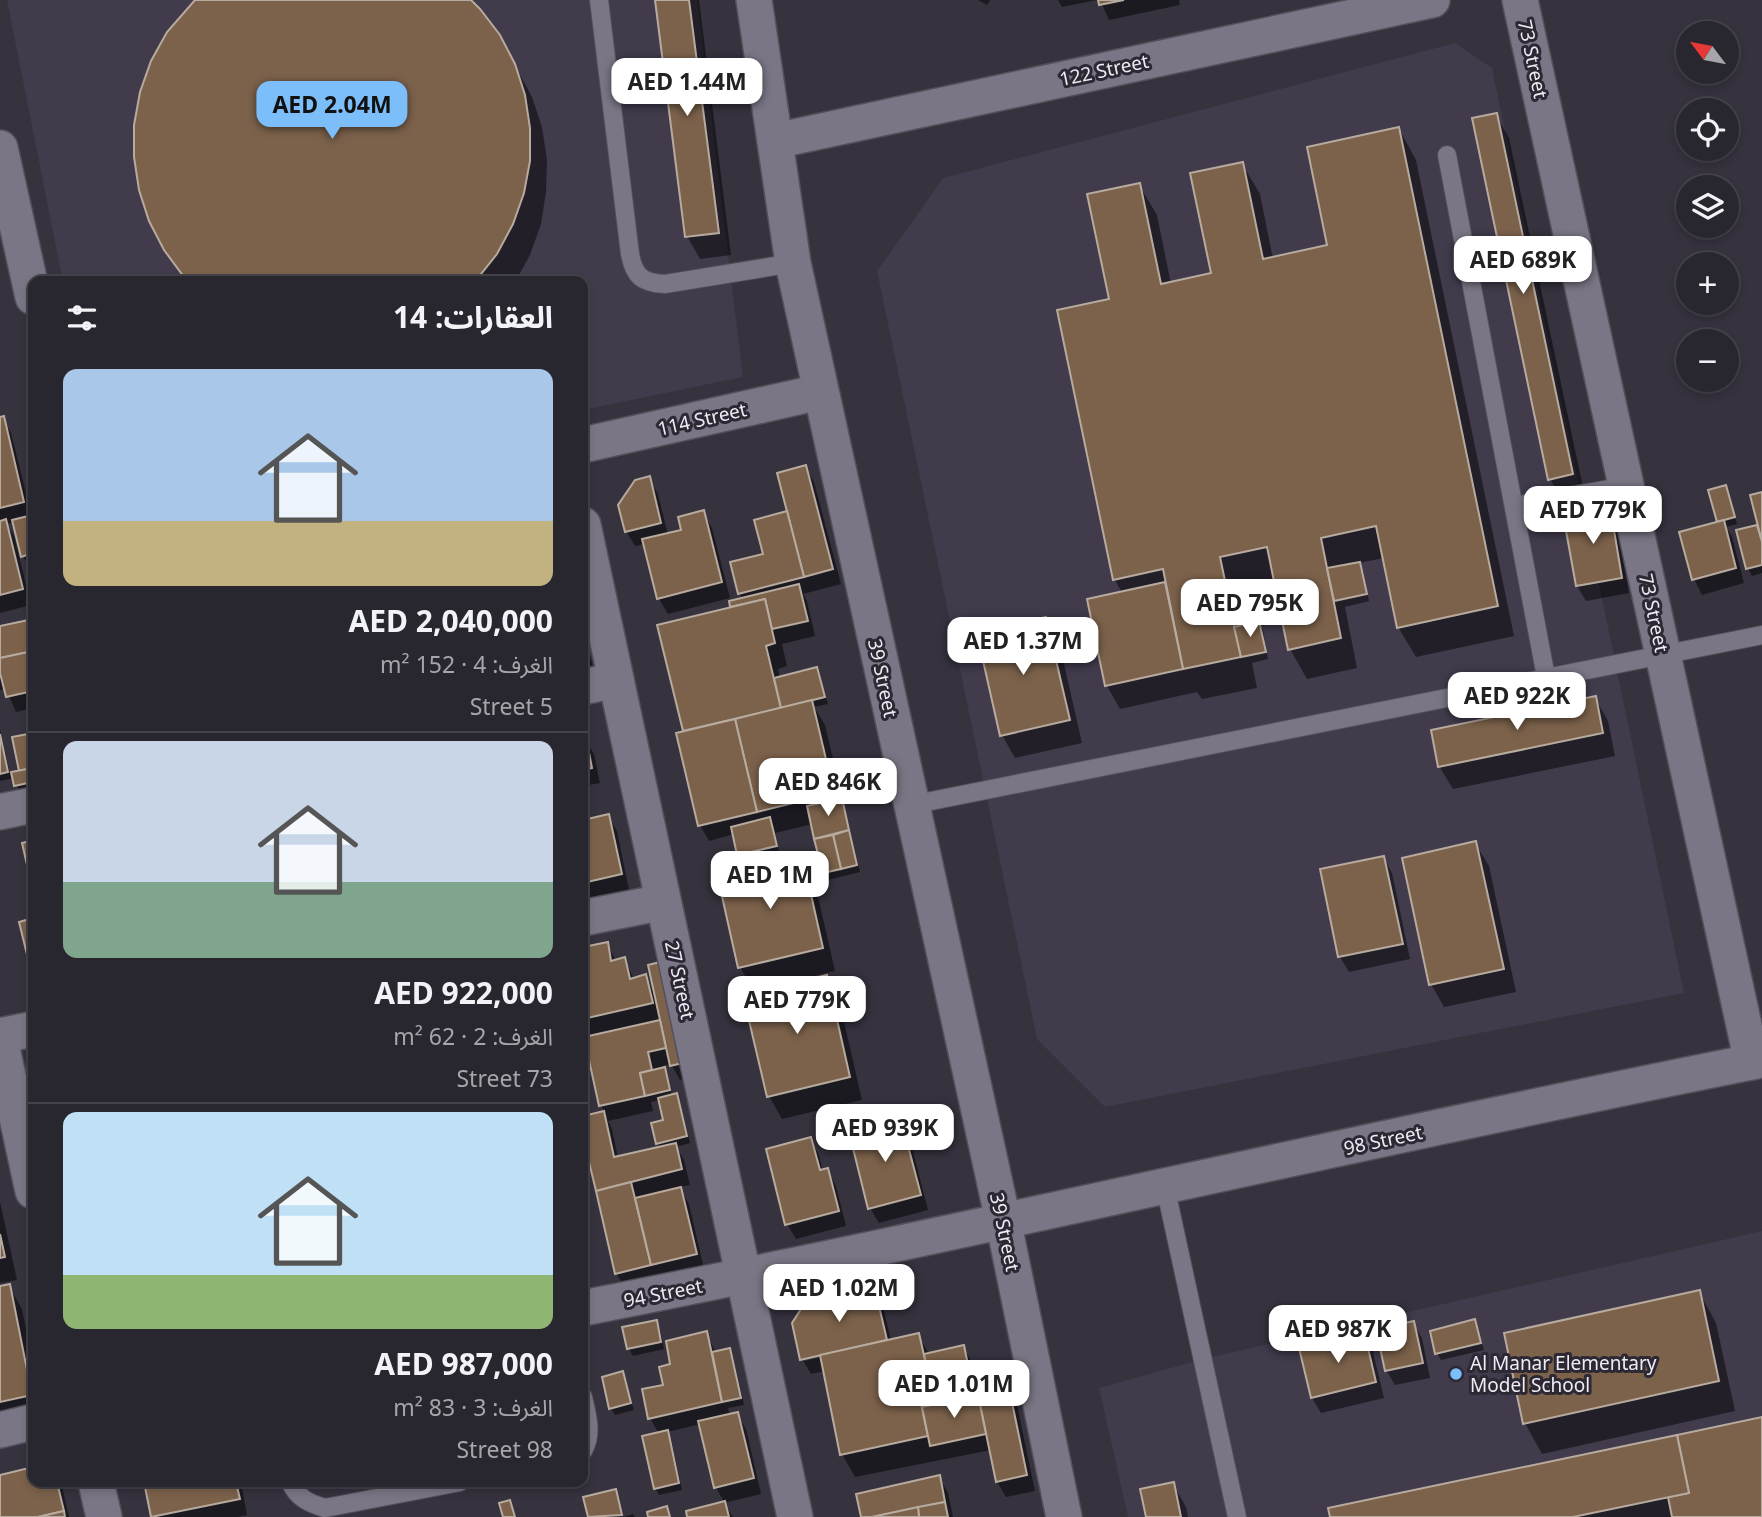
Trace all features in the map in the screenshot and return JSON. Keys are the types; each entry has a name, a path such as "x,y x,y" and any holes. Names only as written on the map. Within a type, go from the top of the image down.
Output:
{"street":[{"name":"39 Street","path":"754,0 793,263 1003,1220 1064,1517"},
{"name":"122 Street","path":"775,141 1432,0"},
{"name":"73 Street","path":"1520,0 1663,654 1757,1061"},
{"path":"0,148 20,277"},
{"name":"114 Street","path":"588,444 820,392"},
{"name":"27 Street","path":"588,548 795,1517"},
{"path":"588,686 616,680"},
{"path":"0,813 28,806"},
{"path":"588,917 663,902"},
{"path":"28,1030 0,1038 28,1168"},
{"name":"98 Street","path":"1003,1220 1757,1061"},
{"name":"94 Street","path":"588,1307 744,1277 1003,1220"},
{"path":"0,1430 28,1423"},
{"path":"97,1487 104,1517"}],"lane":[{"path":"599,0 630,254 633,267 640,278 652,284 664,284 793,263"},
{"path":"1447,155 1546,677"},
{"path":"1514,506 1626,486"},
{"path":"911,805 1762,635"},
{"path":"1165,1186 1237,1517"},
{"path":"292,1487 296,1494 309,1504 325,1508 434,1487"}],"shaded area":[{"path":"7,0 697,0 743,377 588,409 588,276 62,276"},
{"path":"1455,43 1492,68 1684,993 1105,1107 1037,1039 877,271 943,178"},
{"name":"Al Manar Elementary Model School","path":"1762,1231 1762,1517 1128,1517 1099,1388 1203,1359"}],"building":[{"path":"195,0 471,0 500,35 515,64 525,95 530,128 530,161 524,193 513,224 497,254 479,276 183,276 164,250 149,221 139,190 134,157 134,125 140,92 151,61 167,32"},
{"path":"655,0 689,0 719,233 685,237"},
{"path":"1098,0 1124,0 1099,5"},
{"path":"1497,113 1573,474 1548,480 1472,118"},
{"path":"1399,127 1498,606 1397,628 1376,526 1321,538 1341,638 1288,650 1267,547 1220,557 1241,657 1183,669 1163,569 1113,580 1057,310 1109,299 1087,194 1140,183 1161,284 1211,273 1190,173 1243,162 1263,259 1327,245 1307,147"},
{"path":"4,416 24,502 0,508 0,417"},
{"path":"806,465 833,569 804,577 777,473"},
{"path":"650,476 661,523 625,532 618,505 635,480"},
{"path":"1726,485 1735,517 1717,522 1708,490"},
{"path":"1762,492 1762,542 1750,495"},
{"path":"1610,506 1622,578 1576,586 1563,514"},
{"path":"704,510 722,582 657,599 642,539 681,530 678,517"},
{"path":"787,511 804,577 738,594 730,562 763,554 754,520"},
{"path":"28,516 28,555 21,557 12,520"},
{"path":"6,519 23,589 0,595 0,521"},
{"path":"1724,520 1736,568 1692,580 1679,532"},
{"path":"1757,525 1762,542 1762,565 1746,569 1736,530"},
{"path":"1360,562 1367,594 1334,601 1327,568"},
{"path":"1165,582 1183,669 1105,686 1087,599"},
{"path":"799,584 808,621 772,629 765,599 730,607 729,601"},
{"path":"765,599 775,643 766,646 781,708 683,731 657,625"},
{"path":"1046,617 1070,720 1000,736 977,634"},
{"path":"28,620 28,652 0,658 0,626"},
{"path":"1259,621 1266,652 1241,657 1234,627"},
{"path":"28,652 28,692 6,697 0,673 0,658"},
{"path":"817,667 825,697 781,708 774,678"},
{"path":"1596,696 1603,733 1438,767 1431,730"},
{"path":"812,700 834,793 757,812 735,719"},
{"path":"735,719 757,812 698,826 676,733"},
{"path":"0,734 8,772 0,774"},
{"path":"28,734 28,769 19,771 12,737"},
{"path":"588,747 592,768 588,769"},
{"path":"28,769 28,783 14,786 11,772"},
{"path":"842,798 849,830 814,839 807,806"},
{"path":"609,814 622,874 588,882 588,819"},
{"path":"770,817 777,846 737,855 731,827"},
{"path":"849,830 857,865 841,869 833,835"},
{"path":"833,835 841,869 823,873 814,839"},
{"path":"28,841 28,869 22,843"},
{"path":"1476,841 1504,969 1429,985 1402,858"},
{"path":"802,854 823,948 738,968 717,874"},
{"path":"1384,856 1403,944 1338,957 1320,869"},
{"path":"28,919 28,959 19,922"},
{"path":"608,942 611,961 625,957 630,979 646,974 653,1003 588,1018 588,946"},
{"path":"668,960 691,1061 670,1066 648,965"},
{"path":"827,975 850,1077 767,1097 743,995"},
{"path":"660,1020 666,1048 648,1052 652,1070 640,1073 645,1096 599,1106 588,1055 588,1036"},
{"path":"665,1067 670,1090 645,1096 640,1073"},
{"path":"677,1093 687,1136 656,1144 651,1123 663,1120 658,1098"},
{"path":"604,1111 614,1157 676,1143 682,1169 596,1191 588,1158 588,1115"},
{"path":"901,1119 921,1195 868,1209 849,1132"},
{"path":"811,1137 820,1170 828,1168 839,1211 785,1225 766,1149"},
{"path":"631,1182 651,1265 615,1274 596,1191"},
{"path":"681,1187 697,1254 651,1265 635,1198"},
{"path":"0,1234 5,1257 0,1258"},
{"path":"10,1284 28,1375 28,1396 0,1402 0,1286"},
{"path":"875,1289 887,1340 800,1360 792,1323 805,1303"},
{"path":"1700,1290 1719,1381 1523,1424 1504,1333"},
{"path":"1475,1319 1481,1343 1435,1354 1430,1331"},
{"path":"657,1320 661,1342 627,1349 622,1327"},
{"path":"1414,1321 1423,1363 1385,1371 1376,1329"},
{"path":"707,1331 722,1402 648,1419 642,1389 663,1385 659,1367 670,1364 666,1341"},
{"path":"1364,1331 1376,1382 1311,1398 1299,1348"},
{"path":"919,1333 927,1369 914,1371 928,1436 840,1455 820,1355"},
{"path":"964,1345 971,1380 918,1391 914,1371 927,1369 924,1354"},
{"path":"730,1348 741,1398 722,1402 712,1352"},
{"path":"623,1371 631,1403 609,1409 602,1377"},
{"path":"1006,1373 1027,1475 996,1482 975,1380"},
{"path":"978,1395 986,1434 930,1446 922,1407"},
{"path":"738,1412 754,1478 714,1488 698,1421"},
{"path":"1762,1417 1762,1517 1672,1517 1668,1497 1689,1493 1677,1435"},
{"path":"668,1430 679,1483 654,1489 642,1436"},
{"path":"1677,1435 1689,1493 1573,1517 1330,1517 1328,1508"},
{"path":"28,1468 28,1487 58,1487 64,1511 38,1517 0,1517 0,1475"},
{"path":"940,1475 945,1502 861,1517 856,1494"},
{"path":"1174,1482 1181,1517 1146,1517 1140,1489"},
{"path":"145,1487 237,1487 240,1499 151,1517"},
{"path":"616,1489 622,1515 588,1517 583,1497"},
{"path":"510,1500 515,1517 503,1517 499,1503"},
{"path":"725,1501 729,1517 687,1517 686,1511"},
{"path":"945,1502 948,1517 919,1517 918,1507"},
{"path":"667,1506 670,1517 648,1517 647,1512"},
{"path":"918,1507 919,1517 872,1517"},
{"path":"64,1511 65,1517 38,1517"}],"place":[{"name":"Al Manar Elementary Model School","path":"1456,1374"}]}
